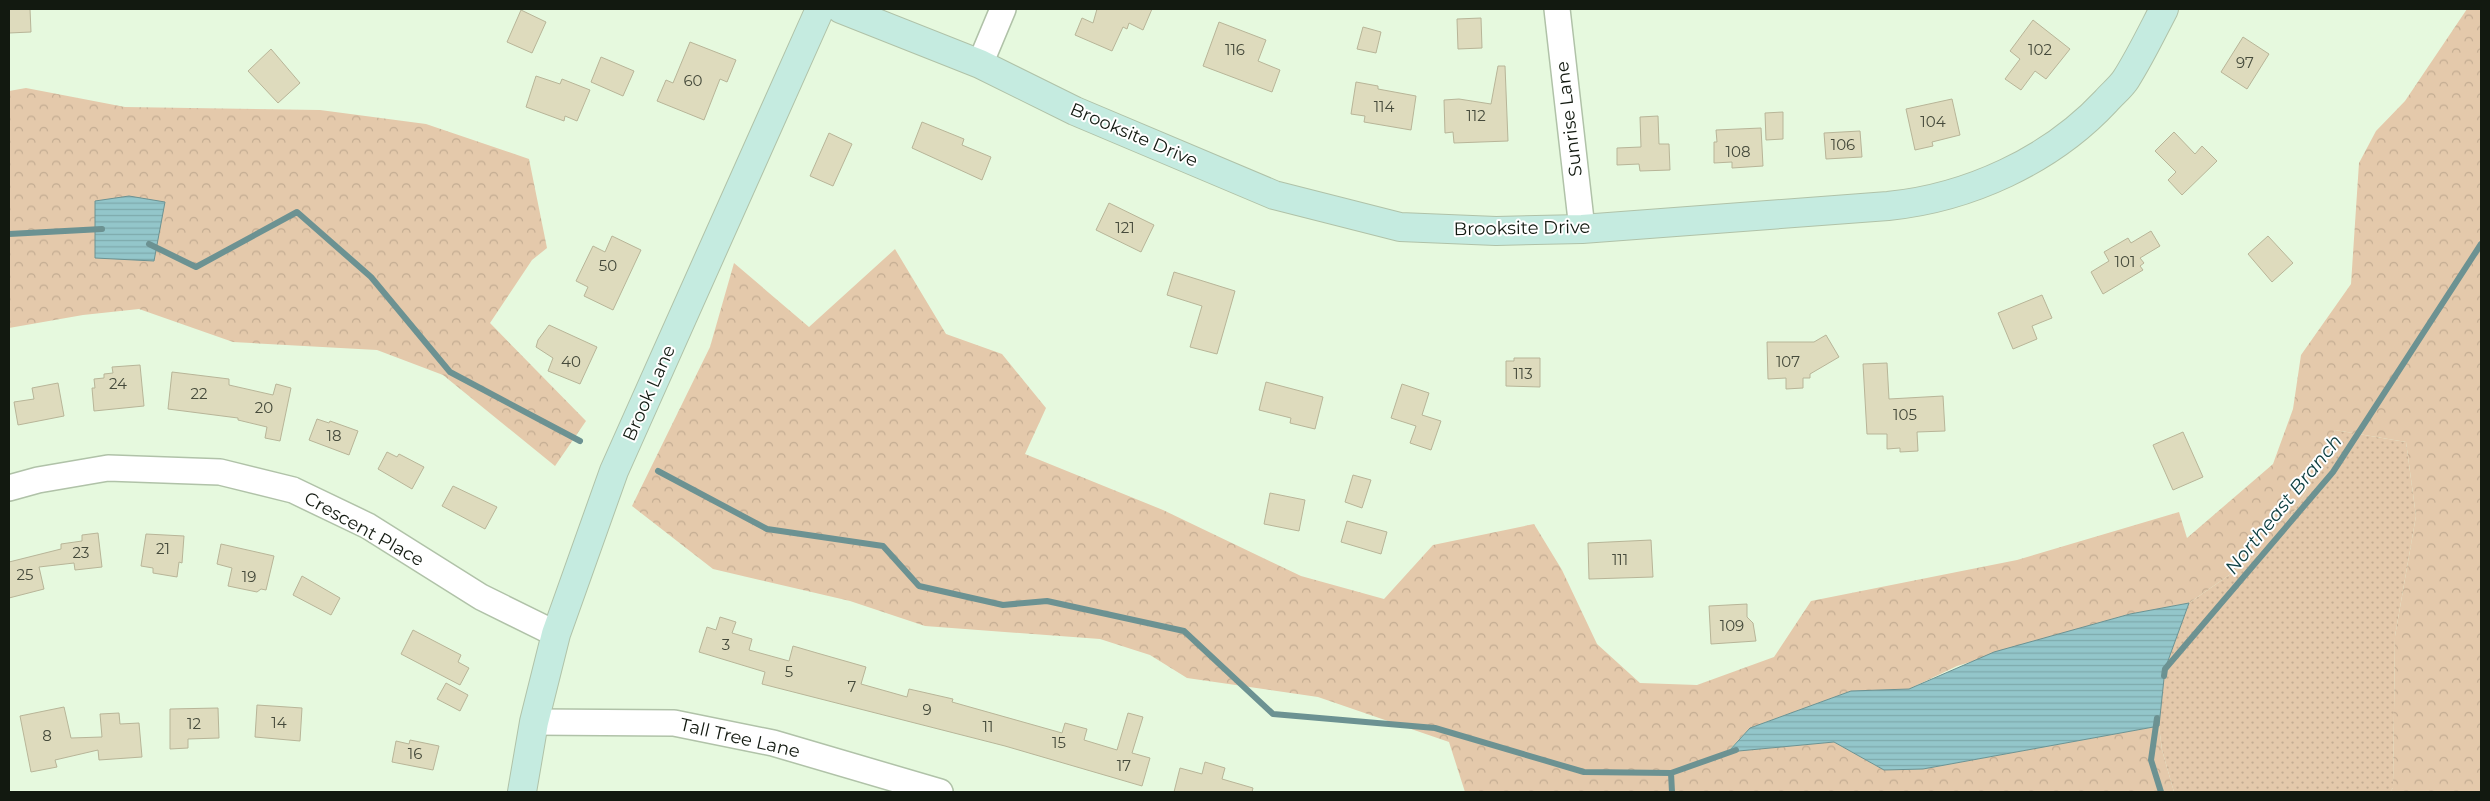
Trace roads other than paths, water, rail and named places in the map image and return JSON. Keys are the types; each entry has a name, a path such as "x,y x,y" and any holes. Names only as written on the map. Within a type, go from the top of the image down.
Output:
{"street":[{"name":"Brook Lane","path":"522,792 534,722 556,634 614,471 820,9"},
{"name":"Brooksite Drive","path":"841,9 980,64 1075,111 1274,194 1400,227 1496,231 1582,229 1776,216 1906,204 1979,186 2044,153 2088,121 2125,80 2164,9"},
{"path":"980,64 1003,9"},
{"name":"Sunrise Lane","path":"1557,9 1582,229"},
{"name":"Crescent Place","path":"9,488 38,480 108,468 220,472 293,490 368,526 480,597 556,634"},
{"name":"Tall Tree Lane","path":"534,722 674,723 773,743 940,792"}],"water":[{"path":"129,196 165,202 154,261 95,258 95,201"},
{"path":"2189,603 2165,669 2159,726 1923,769 1884,770 1834,742 1728,752 1750,728 1851,691 1909,689 1994,652 2130,614"}],"waterway":[{"path":"149,244 196,267 297,212 371,277 450,372 580,441"},
{"path":"9,234 102,229"},
{"name":"Northeast Branch","path":"2164,676 2165,669 2333,472 2481,244"},
{"path":"658,471 767,529 883,546 919,586 1003,605 1047,601 1184,631 1273,714 1435,728 1584,772 1671,773"},
{"name":"Northeast Branch","path":"2157,718 2151,760 2161,792"},
{"path":"1672,792 1671,773 1736,750"}]}
